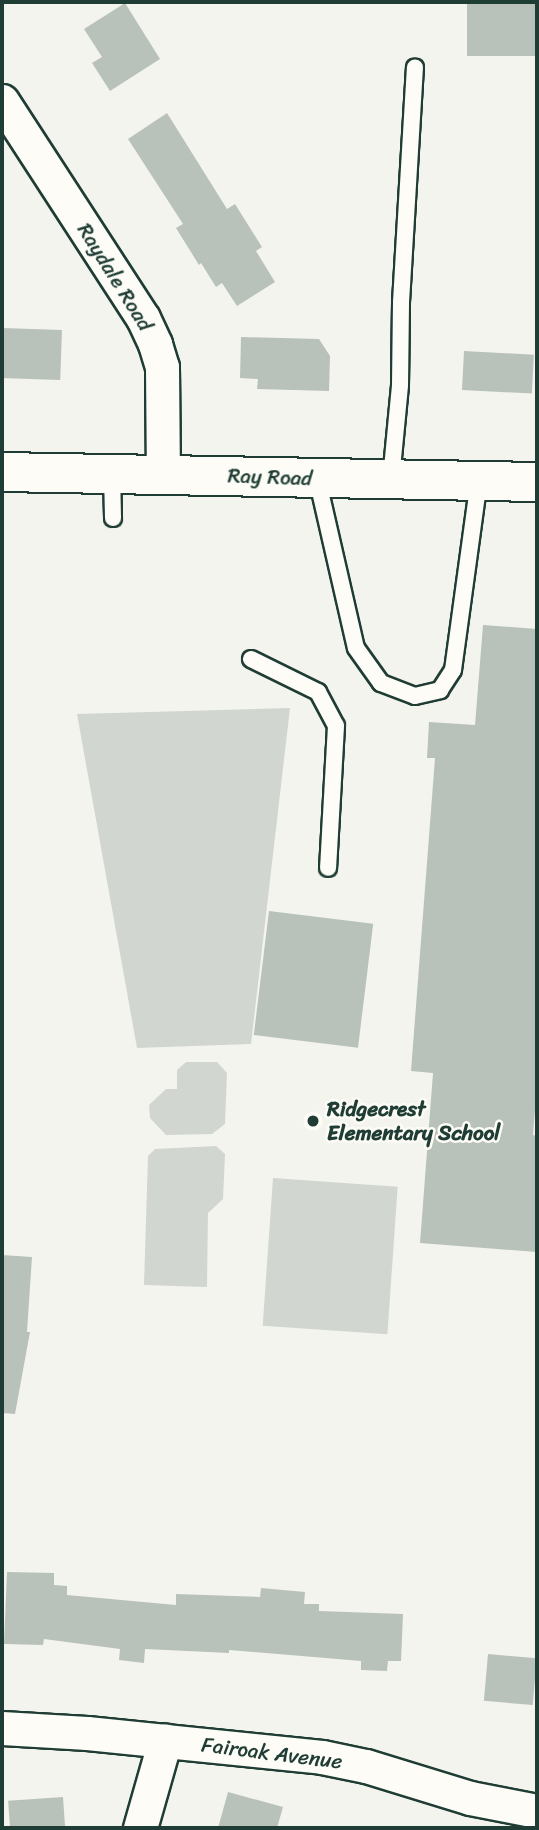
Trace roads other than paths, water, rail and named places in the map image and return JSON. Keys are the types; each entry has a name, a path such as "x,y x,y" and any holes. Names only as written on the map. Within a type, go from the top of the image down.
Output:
{"street":[{"name":"Raydale Road","path":"2,102 135,307 155,344 162,367 163,474"},
{"name":"Ray Road","path":"2,472 537,482"},
{"name":"Fairoak Avenue","path":"2,1728 166,1740 322,1757 366,1766 470,1813 537,1811"},
{"path":"140,1828 166,1740"}],"lane":[{"path":"390,479 400,385 401,302 415,68"},
{"path":"112,473 113,518"},
{"path":"317,478 356,648 381,682 415,696 440,690 453,670 479,481"},
{"path":"251,659 317,692 336,726 328,869"}],"place":[{"name":"Ridgecrest Elementary School","path":"313,1121"}]}
